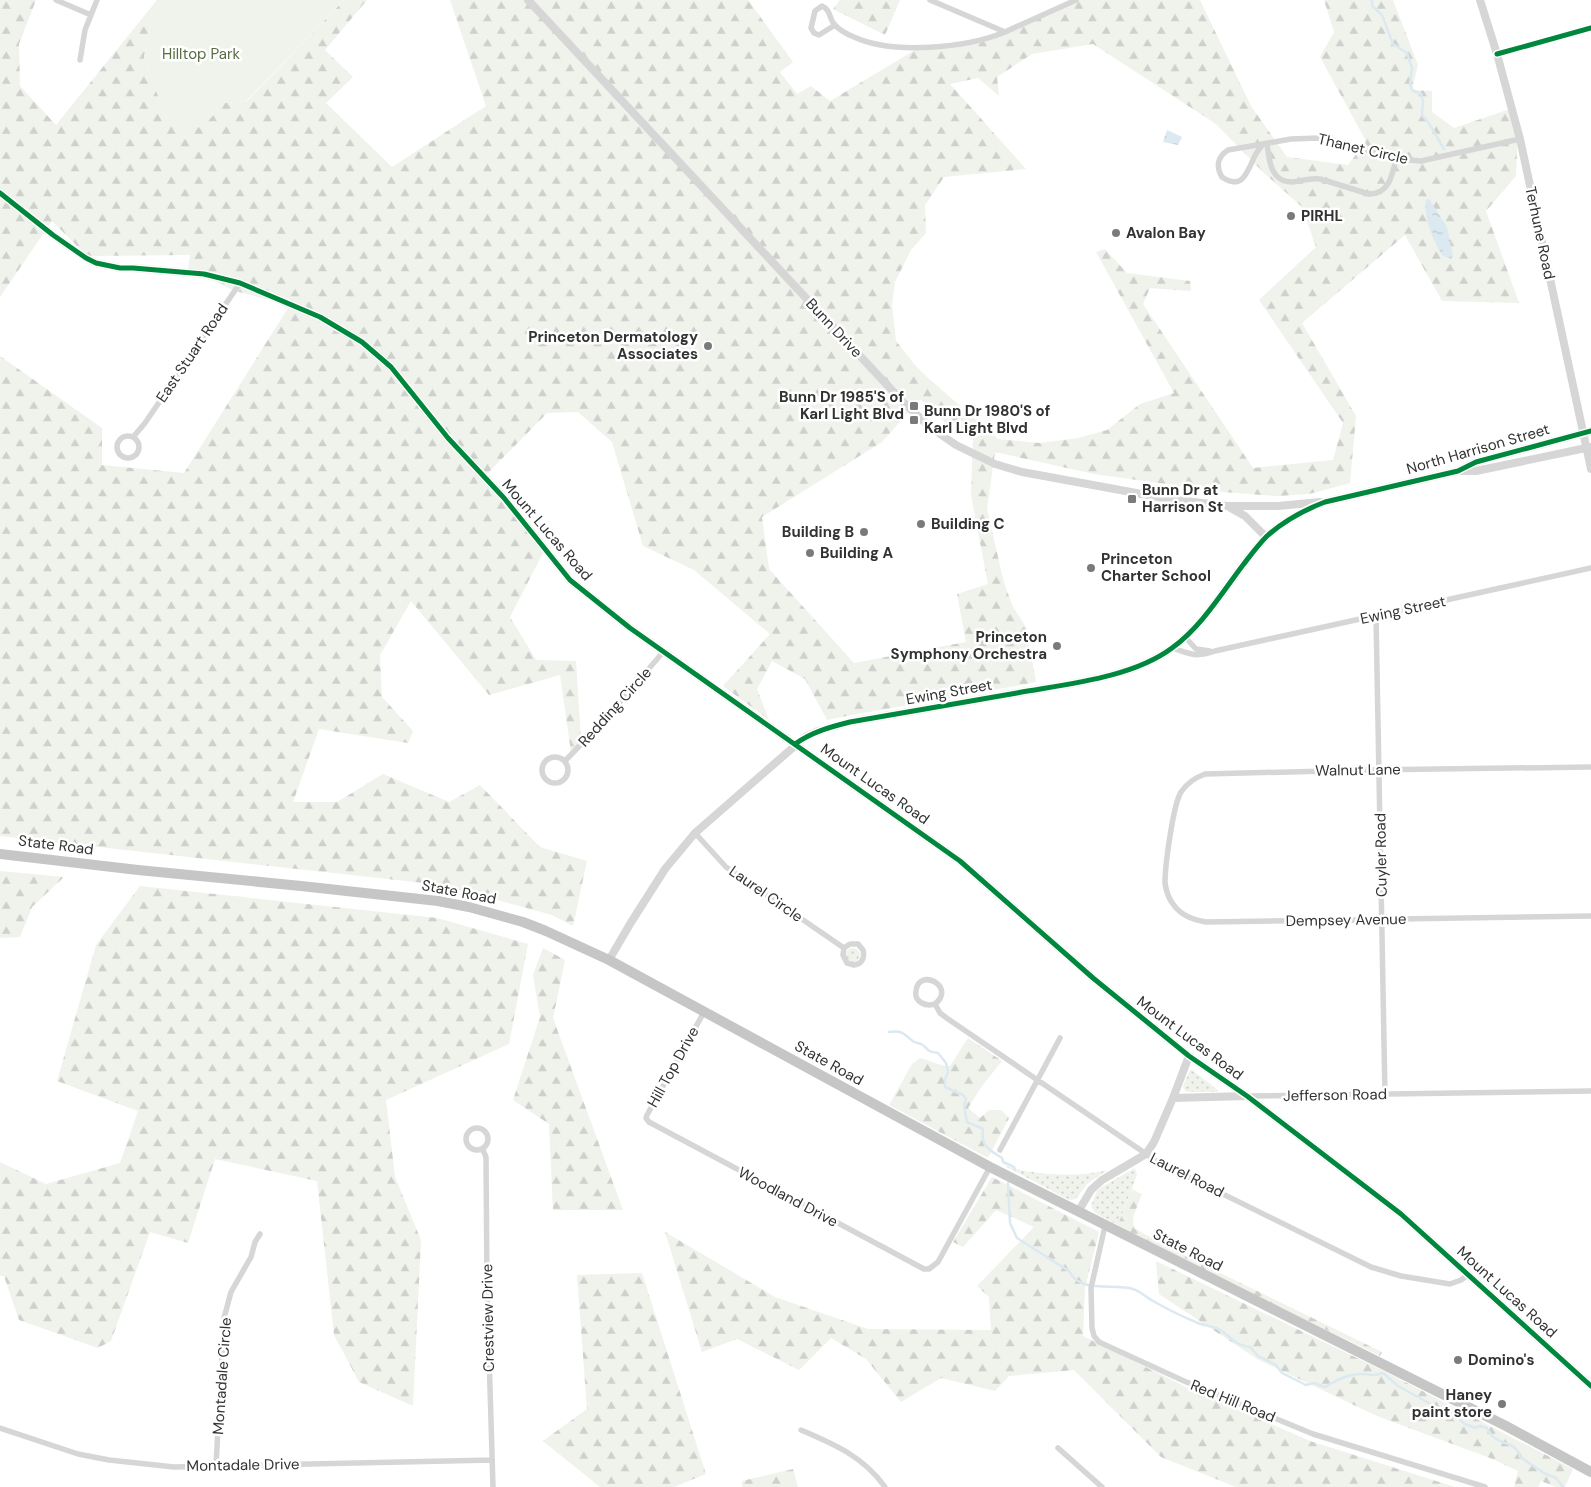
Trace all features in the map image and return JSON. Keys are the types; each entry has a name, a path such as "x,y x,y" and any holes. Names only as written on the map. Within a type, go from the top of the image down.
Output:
{"highway":[{"name":"State Road","path":"0,854 438,901 469,907 546,930 609,960 990,1167 1506,1426 1591,1472"}],"street":[{"path":"56,0 90,15"},
{"path":"80,60 85,30 97,0"},
{"name":"Bunn Drive","path":"528,0 903,402 930,427 976,456 1022,472 1169,499 1227,506 1278,506 1325,502"},
{"path":"930,0 1005,32"},
{"path":"834,25 819,35 814,33 811,28 815,11 822,6 828,10 834,25 854,37 884,46 907,47 961,44 978,42 1005,32 1076,0"},
{"name":"Terhune Road","path":"1480,0 1520,139 1587,431 1591,469"},
{"path":"1497,54 1591,28"},
{"name":"Thanet Circle","path":"1265,143 1257,152 1249,171 1243,179 1232,182 1222,177 1218,167 1220,157 1228,150 1291,138 1332,140 1396,159 1421,161 1520,139"},
{"path":"1265,143 1270,165 1277,177 1290,182 1312,178 1320,179 1368,194 1377,194 1389,183 1396,159"},
{"name":"Mount Lucas Road","path":"0,193 53,235 96,263 120,268 204,274 240,283 320,316 362,342 379,355 395,372 448,438 504,498 570,580 610,613 664,652 960,861 1093,978 1189,1056 1247,1096 1401,1214 1591,1386"},
{"name":"East Stuart Road","path":"134,436 145,423 240,283"},
{"name":"North Harrison Street","path":"1458,471 1476,462 1587,431"},
{"path":"126,435 134,436 139,446 137,453 131,458 124,457 116,449 117,442 126,435"},
{"name":"North Harrison Street","path":"1112,675 1129,671 1154,660 1185,638 1208,613 1251,554 1266,537 1297,515 1325,502 1458,471 1476,471 1589,447"},
{"name":"Bunn Drive","path":"1227,506 1245,516 1266,537"},
{"name":"Ewing Street","path":"1172,648 1197,656 1591,568"},
{"name":"Cuyler Road","path":"1376,616 1385,1095"},
{"name":"Ewing Street","path":"1185,638 1196,649 1215,651"},
{"name":"Redding Circle","path":"565,761 608,716 664,652"},
{"name":"Ewing Street","path":"609,960 665,869 695,832 795,744 818,731 841,724 1112,675"},
{"path":"556,757 565,761 569,771 567,778 556,784 546,780 542,774 542,769 546,761 556,757"},
{"name":"Walnut Lane","path":"1170,840 1176,801 1187,784 1194,778 1205,774 1591,767"},
{"name":"Laurel Circle","path":"695,832 726,867 844,948"},
{"name":"Dempsey Avenue","path":"1170,840 1166,876 1168,894 1178,910 1194,920 1206,922 1591,916"},
{"name":"Laurel Road","path":"928,979 936,982 941,989 940,997 935,1004 922,1004 917,998 917,986 924,980 928,979"},
{"name":"Laurel Road","path":"935,1004 948,1020 1166,1166 1371,1267 1401,1276 1450,1284 1468,1275"},
{"name":"Hill Top Drive","path":"649,1122 646,1118 647,1115 704,1012"},
{"path":"1000,1150 1060,1038"},
{"path":"1078,1212 1091,1190 1102,1180 1146,1154 1154,1142 1189,1056"},
{"name":"Jefferson Road","path":"1173,1098 1591,1091"},
{"name":"Woodland Drive","path":"649,1122 918,1268 929,1269 938,1262 990,1167"},
{"name":"Crestview Drive","path":"472,1129 483,1130 488,1136 488,1144 483,1150 472,1150 467,1145 467,1134 472,1129"},
{"name":"Crestview Drive","path":"483,1150 486,1157 487,1288 493,1487"},
{"name":"Red Hill Road","path":"1105,1226 1090,1288 1092,1328 1094,1336 1099,1342 1184,1381 1313,1434 1485,1487"},
{"name":"Montadale Circle","path":"216,1465 226,1305 236,1280 251,1257 255,1242 260,1234"},
{"name":"Montadale Drive","path":"0,1428 78,1454 109,1460 174,1467 492,1460"},
{"path":"801,1430 855,1456 867,1466 885,1487"},
{"path":"1058,1448 1102,1487"}],"green space":[{"path":"0,0 36,0 19,44 20,86 56,125 157,0 162,0 152,20 144,57 167,120 224,103 247,101 344,0 367,0 325,50 353,77 326,103 392,167 486,106 450,0 748,0 793,62 780,72 797,94 811,86 830,101 920,47 971,44 1071,0 1200,0 1251,106 1287,157 1348,165 1366,141 1320,57 1334,32 1324,0 1393,0 1418,65 1412,90 1432,91 1432,112 1454,128 1513,108 1518,130 1516,176 1486,211 1519,303 1442,301 1405,235 1302,323 1356,416 1350,483 1309,494 1277,496 1223,492 1094,474 995,452 987,509 1004,583 1013,607 1026,627 1036,682 827,720 805,679 772,661 757,689 769,720 723,686 770,634 694,570 643,546 612,442 578,412 547,413 485,476 545,549 510,617 536,660 576,661 581,741 571,752 560,675 489,695 411,601 380,655 382,697 413,731 408,743 319,729 293,802 337,802 383,774 449,802 480,785 540,847 587,861 573,926 552,915 442,885 0,836 0,356 102,428 102,465 184,473 290,305 235,291 188,269 190,255 87,256 52,221 0,297","holes":["1093,44 1216,124 1262,171 1302,207 1316,247 1259,300 1343,423 1333,460 1253,468 1143,304 1150,288 1191,291 1190,281 1127,273 1105,249 1096,252 1174,393 1140,404 1107,430 1078,438 1040,443 998,439 926,376 896,341 892,305 895,282 911,250 926,233 925,205 944,177 1026,169 950,84 978,78 999,96 997,77 1032,54","920,399 945,422 973,440 971,495 988,584 957,594 966,642 854,663 769,569 762,517 882,442"]},
{"name":"Hilltop Park","path":"162,0 344,0 246,101 224,103 202,128 167,120 144,57 152,20"},
{"path":"840,0 900,0 885,35 833,9"},
{"path":"0,871 64,877 32,907 20,937 0,938"},
{"path":"140,886 437,918 528,944 509,1044 386,1100 395,1177 421,1240 413,1406 359,1382 334,1335 317,1181 215,1159 188,1243 150,1232 111,1341 98,1348 19,1320 4,1276 0,1276 0,1162 46,1184 120,1163 138,1111 57,1081 96,945"},
{"path":"543,948 565,960 553,1018 623,1210 553,1210 549,1124 513,1100 540,1017 533,975"},
{"path":"850,948 856,948 860,955 856,962 850,962 846,958 846,952"},
{"path":"968,1038 1002,1061 982,1086 968,1108 980,1118 989,1110 1001,1110 1009,1118 988,1158 889,1105 912,1064 920,1058 950,1066"},
{"path":"1190,1070 1218,1090 1218,1092 1185,1091 1183,1086"},
{"path":"1005,1166 1029,1172 1069,1175 1107,1170 1087,1184 1076,1199 1069,1200"},
{"path":"1135,1168 1137,1175 1118,1225 1095,1213 1091,1206 1097,1191"},
{"path":"992,1177 1099,1232 1085,1288 1083,1336 1186,1387 1310,1441 1455,1487 1236,1487 1161,1457 1074,1370 1009,1376 995,1391 941,1378 901,1402 866,1359 831,1338 799,1370 737,1339 702,1352 665,1232 775,1297 868,1329 991,1330 989,1297 977,1286 1034,1227 996,1210 963,1247 953,1242"},
{"path":"1132,1189 1142,1194 1133,1217 1134,1228 1167,1247 1382,1352 1380,1356 1164,1251 1118,1225"},
{"path":"1156,1261 1382,1370 1573,1469 1565,1487 1556,1487 1541,1481 1538,1487 1514,1487 1518,1471 1490,1458 1377,1416 1257,1359 1159,1294"},
{"path":"642,1273 706,1474 674,1487 600,1487 543,1441 587,1409 577,1275"},
{"path":"793,1469 798,1487 742,1487 742,1481"}],"water":[{"path":"1167,130 1182,137 1178,145 1163,142"},
{"path":"1429,199 1447,227 1453,256 1451,259 1443,256 1430,229 1426,214 1426,200"}],"waterway":[{"path":"1372,0 1372,6 1382,15 1393,44 1407,53 1412,68 1410,84 1412,90 1421,94 1423,101 1422,115 1444,149"},
{"path":"889,1032 901,1032 929,1051 938,1053 946,1063 948,1072 945,1079 945,1087 963,1095 966,1099 964,1106 967,1122 983,1129 983,1140 986,1147 1002,1158 1003,1162 1014,1167 1015,1170"},
{"path":"1008,1183 1010,1223 1017,1238 1069,1271 1081,1283 1125,1287 1136,1290 1181,1316 1220,1330 1237,1343 1250,1347 1258,1356 1276,1365 1282,1373 1306,1385 1314,1383 1325,1387 1348,1376 1383,1373 1398,1386 1436,1407 1452,1413 1465,1424 1475,1428 1480,1426 1487,1428 1495,1438 1514,1447 1520,1457 1544,1473 1556,1478 1563,1487"}],"cycle path":[{"path":"1497,54 1591,28"},
{"path":"0,193 53,235 96,263 120,268 204,274 240,283 320,317 362,342 391,367 448,438 504,498 570,580 630,628 960,861 1093,978 1189,1056 1247,1096 1401,1214 1591,1386"},
{"path":"795,744 815,733 850,722 1077,683 1138,666 1156,658 1182,640 1210,610 1264,539 1280,525 1302,512 1325,502 1458,471 1476,462 1591,431"}],"place":[{"name":"PIRHL","path":"1291,216"},
{"name":"Avalon Bay","path":"1116,233"},
{"name":"Princeton Dermatology Associates","path":"708,346"},
{"name":"Bunn Dr 1985'S of Karl Light Blvd","path":"914,406"},
{"name":"Bunn Dr 1980'S of Karl Light Blvd","path":"914,420"},
{"name":"Bunn Dr at Harrison St","path":"1132,499"},
{"name":"Building C","path":"921,524"},
{"name":"Building B","path":"864,532"},
{"name":"Building A","path":"810,553"},
{"name":"Princeton Charter School","path":"1091,568"},
{"name":"Princeton Symphony Orchestra","path":"1057,646"},
{"name":"Domino's","path":"1458,1360"},
{"name":"Haney paint store","path":"1502,1404"}]}
